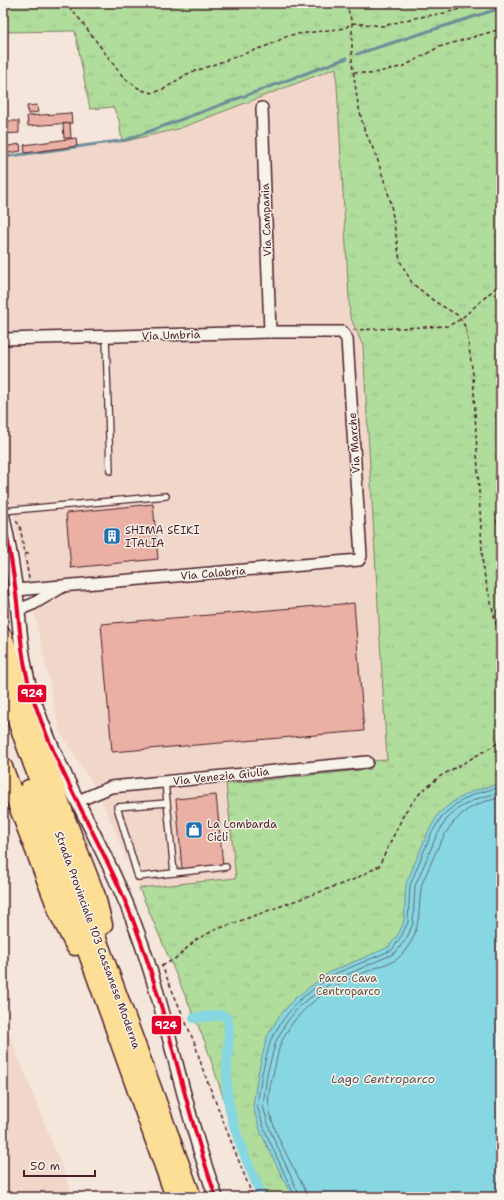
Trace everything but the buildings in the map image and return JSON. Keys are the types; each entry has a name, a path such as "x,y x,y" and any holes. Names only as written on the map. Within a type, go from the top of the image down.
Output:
{"highway":[{"path":"3,638 66,819 96,896 113,1003"},
{"name":"Strada Provinciale 103 Cassanese Moderna","path":"3,683 113,1003 175,1197"},
{"name":"Strada Provinciale 103 Cassanese Moderna","path":"3,717 113,1003 192,1197"},
{"path":"3,767 60,916 113,1003"}],"street":[{"name":"Via Campania","path":"262,108 270,332"},
{"name":"Via Umbria","path":"3,339 339,331"},
{"name":"Via Marche","path":"339,331 345,334 347,339 361,559"},
{"path":"7,514 22,647 30,687 46,733 112,873 141,943 161,1006 198,1144 216,1197"},
{"name":"Via Calabria","path":"16,590 361,559"},
{"name":"Via Calabria","path":"18,610 33,604 64,586"},
{"name":"Via Venezia Giulia","path":"78,801 111,787 367,762"}],"lane":[{"path":"106,337 110,470"},
{"path":"3,511 7,514 166,496"},
{"path":"165,782 174,873"},
{"path":"167,803 117,807 138,877 226,868"}],"path":[{"path":"63,3 75,13 123,77 141,90 153,93 164,89 187,74 269,45 290,35 345,28 352,23 383,26 484,3"},
{"path":"346,3 352,23 353,72 356,98 364,129 376,156 390,199 400,262 412,283 461,319 468,337 473,374 483,569 497,628 501,664"},
{"path":"353,72 370,74 404,66 439,47 501,29"},
{"path":"339,331 442,327 461,319 501,283"},
{"path":"501,387 496,408 500,474 497,522 501,538"},
{"path":"3,480 7,514 12,516 20,526 30,588"},
{"path":"25,554 31,553"},
{"path":"497,628 501,601"},
{"path":"162,966 176,958 197,939 215,930 355,880 376,869 382,861 397,826 410,803 439,777 495,745 501,735"},
{"path":"159,959 195,1044 203,1070 253,1197"}],"shaded area":[{"path":"336,68 350,316 363,346 387,760 226,776 236,878 139,888 98,792 60,732 3,467 3,158 122,142 178,129"},
{"path":"3,1019 74,1197 3,1197 3,1141 5,1146 10,1144 3,1126"}],"green space":[{"name":"Parco Cava Centroparco","path":"3,3 501,3 501,1197 260,1197 236,1137 205,1042 139,888 236,878 226,784 371,769 371,761 387,760 363,346 350,316 336,68 178,129 122,142 119,120 113,107 90,109 75,31 3,32"}],"water":[{"name":"Lago Centroparco","path":"501,783 501,1197 292,1197 261,1133 253,1106 258,1073 267,1037 278,1018 294,999 330,972 389,947 399,933 404,921 406,884 428,832 439,813 454,801 473,791"}],"waterway":[{"path":"357,54 501,8"},
{"path":"3,157 126,140 347,58"},
{"path":"194,1018 221,1015 227,1018 229,1026 227,1082 229,1104 240,1145 262,1197"}],"transit line":[{"name":"924","path":"3,517 14,581 23,656 30,688 53,750 125,900 137,931 158,997 195,1131 216,1197"}],"place":[{"name":"SHIMA SEIKI ITALIA","path":"112,536"},
{"name":"La Lombarda Cicli","path":"194,830"}]}
